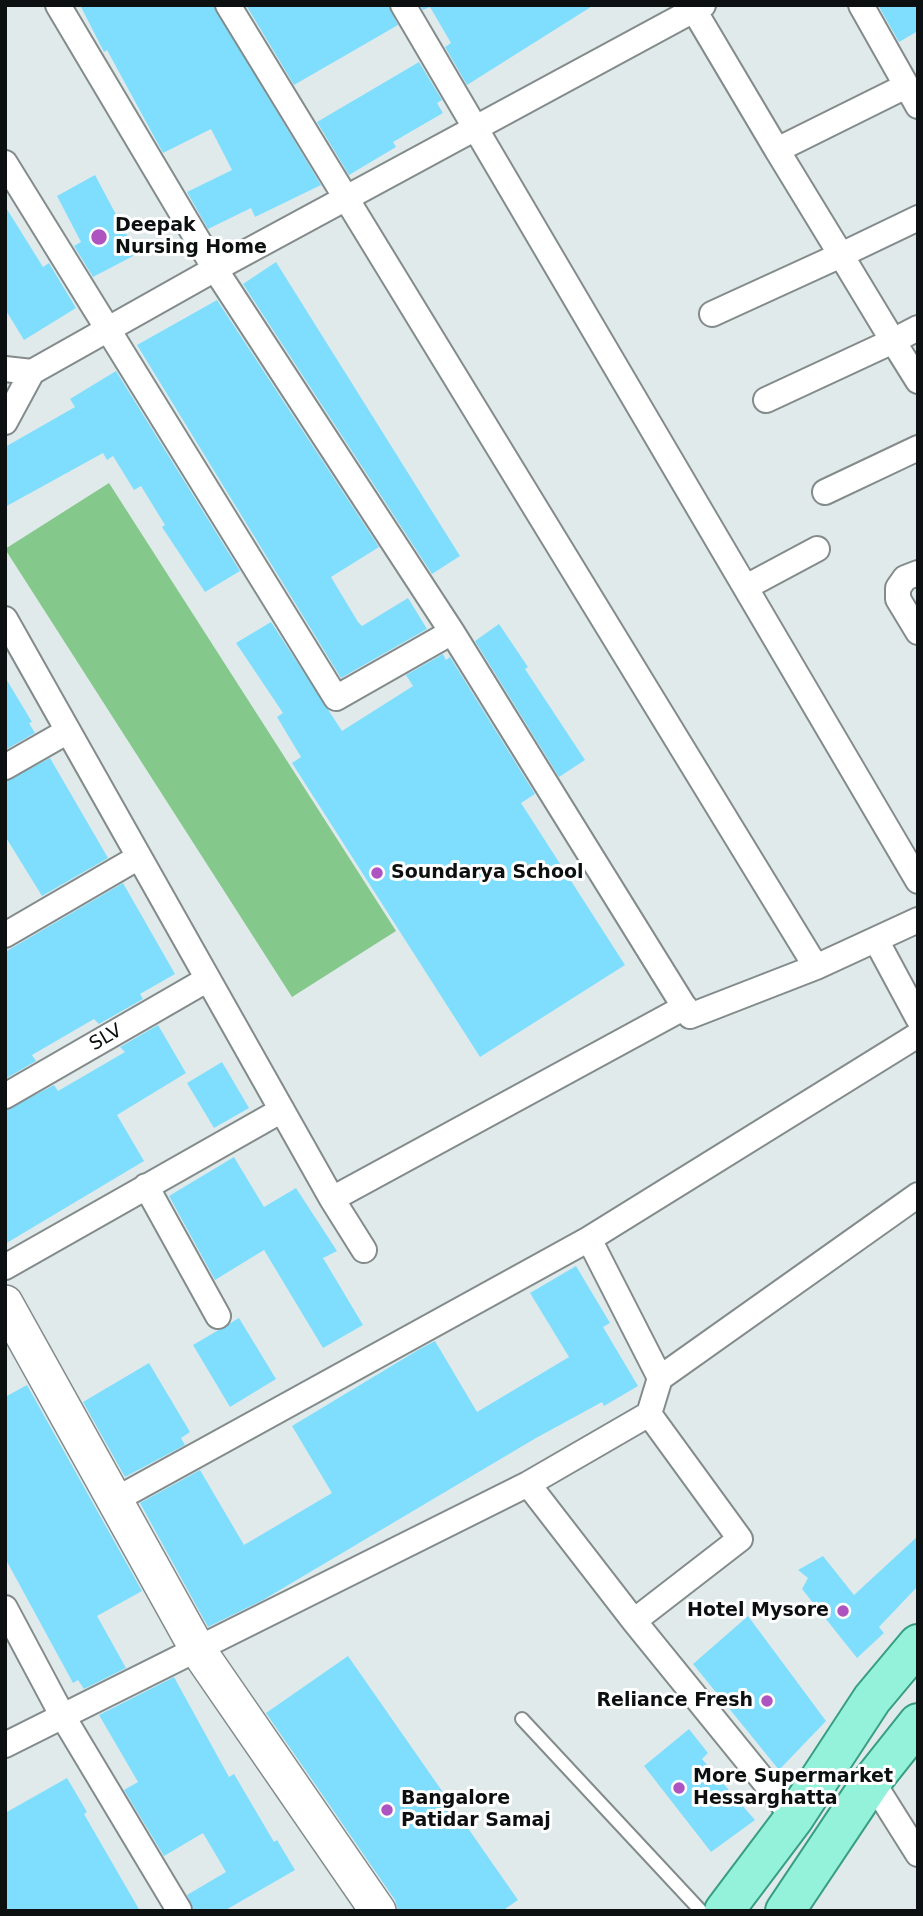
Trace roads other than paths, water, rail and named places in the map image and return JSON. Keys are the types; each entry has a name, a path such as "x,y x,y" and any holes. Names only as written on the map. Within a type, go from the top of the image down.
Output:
{"main road":[{"path":"723,1911 794,1818 872,1699 916,1650"},
{"path":"793,1907 872,1781 918,1723"}],"street":[{"path":"58,5 215,269 452,632 691,1016 816,967 918,920"},
{"path":"228,5 345,201 816,967"},
{"path":"403,5 918,881"},
{"path":"777,150 912,96 861,5"},
{"path":"5,422 32,372 215,269 345,201 696,7 777,150 918,381"},
{"path":"5,163 110,328 336,698 452,632"},
{"path":"712,314 918,218"},
{"path":"766,400 918,328"},
{"path":"5,369 32,372"},
{"path":"825,492 918,449"},
{"path":"746,587 817,549"},
{"path":"918,573 905,578 898,588 898,599 918,632"},
{"path":"5,619 332,1199 364,1250"},
{"path":"5,766 68,731"},
{"path":"5,935 139,857"},
{"path":"876,940 918,1018"},
{"name":"SLV","path":"5,1096 208,979"},
{"path":"332,1199 685,1007"},
{"path":"115,1500 589,1239 918,1035"},
{"path":"5,1267 282,1110"},
{"path":"146,1186 218,1316"},
{"path":"5,1745 528,1484 649,1414 660,1378 918,1195"},
{"path":"589,1239 660,1378"},
{"path":"5,1303 198,1650 378,1911"},
{"path":"634,1621 740,1539 649,1414"},
{"path":"528,1484 634,1621 794,1818"},
{"path":"5,1608 62,1715 179,1910"},
{"path":"872,1781 918,1854"}],"lane":[{"path":"522,1719 701,1911"}],"place":[{"name":"Deepak Nursing Home","path":"99,237"},
{"name":"Soundarya School","path":"377,873"},
{"name":"Hotel Mysore","path":"843,1611"},
{"name":"Reliance Fresh","path":"767,1701"},
{"name":"More Supermarket Hessarghatta","path":"679,1788"},
{"name":"Bangalore Patidar Samaj","path":"387,1810"}]}
